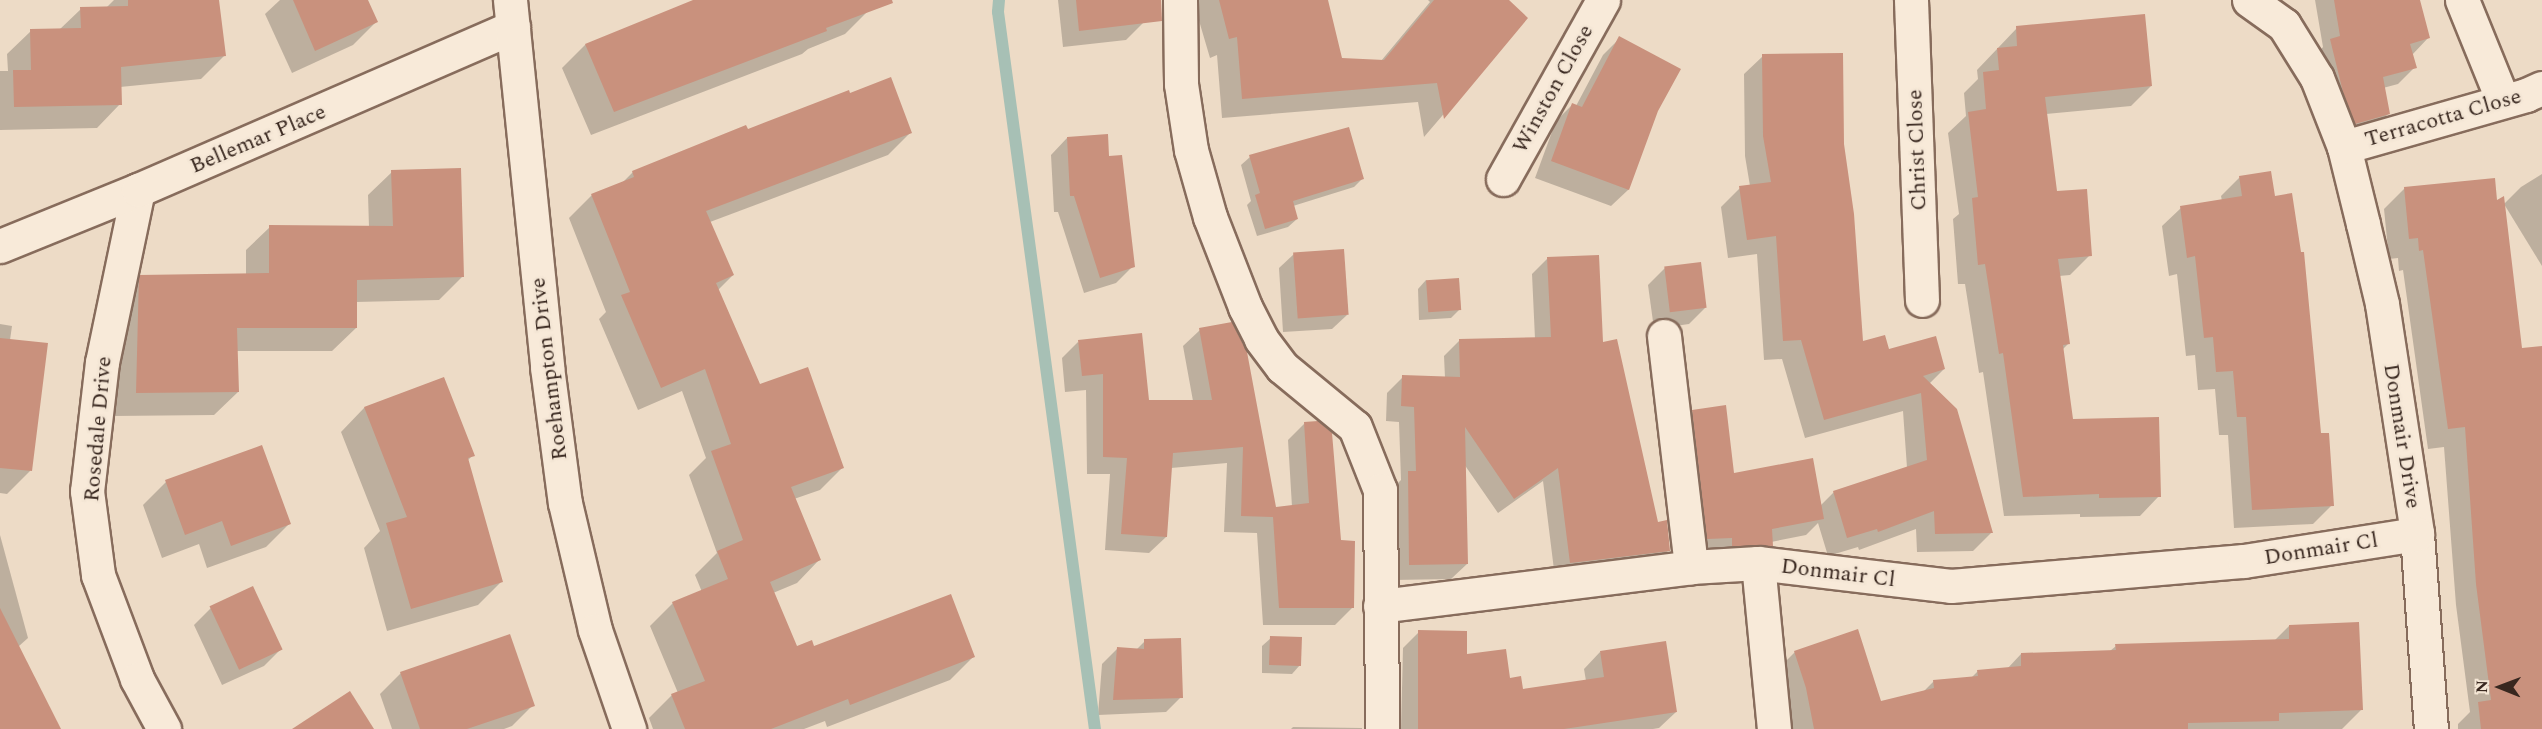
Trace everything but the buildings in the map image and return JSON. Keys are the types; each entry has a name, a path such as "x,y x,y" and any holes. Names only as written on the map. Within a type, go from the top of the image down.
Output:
{"street":[{"path":"1180,0 1181,84 1191,150 1210,217 1261,339 1282,367 1355,427 1380,490 1382,729"},
{"name":"Winston Close","path":"1503,178 1603,0"},
{"name":"Christ Close","path":"1911,0 1923,300"},
{"name":"Donmair Drive","path":"2249,0 2284,25 2300,46 2317,78 2344,147 2382,304 2417,534 2431,729"},
{"path":"2462,0 2504,101"},
{"name":"Bellemar Place","path":"0,246 138,190 512,14"},
{"name":"Roehampton Drive","path":"512,14 547,367 565,503 595,630 629,729"},
{"name":"Terracotta Close","path":"2344,147 2542,88"},
{"name":"Rosedale Drive","path":"138,190 102,362 87,491 99,575 137,679 164,729"},
{"path":"1664,336 1690,567"},
{"name":"Donmair Cl","path":"1380,606 1690,567 1758,563 1951,586 2244,561 2417,534"},
{"path":"1758,563 1774,729"}],"waterway":[{"path":"999,0 998,12 1095,729"}]}
